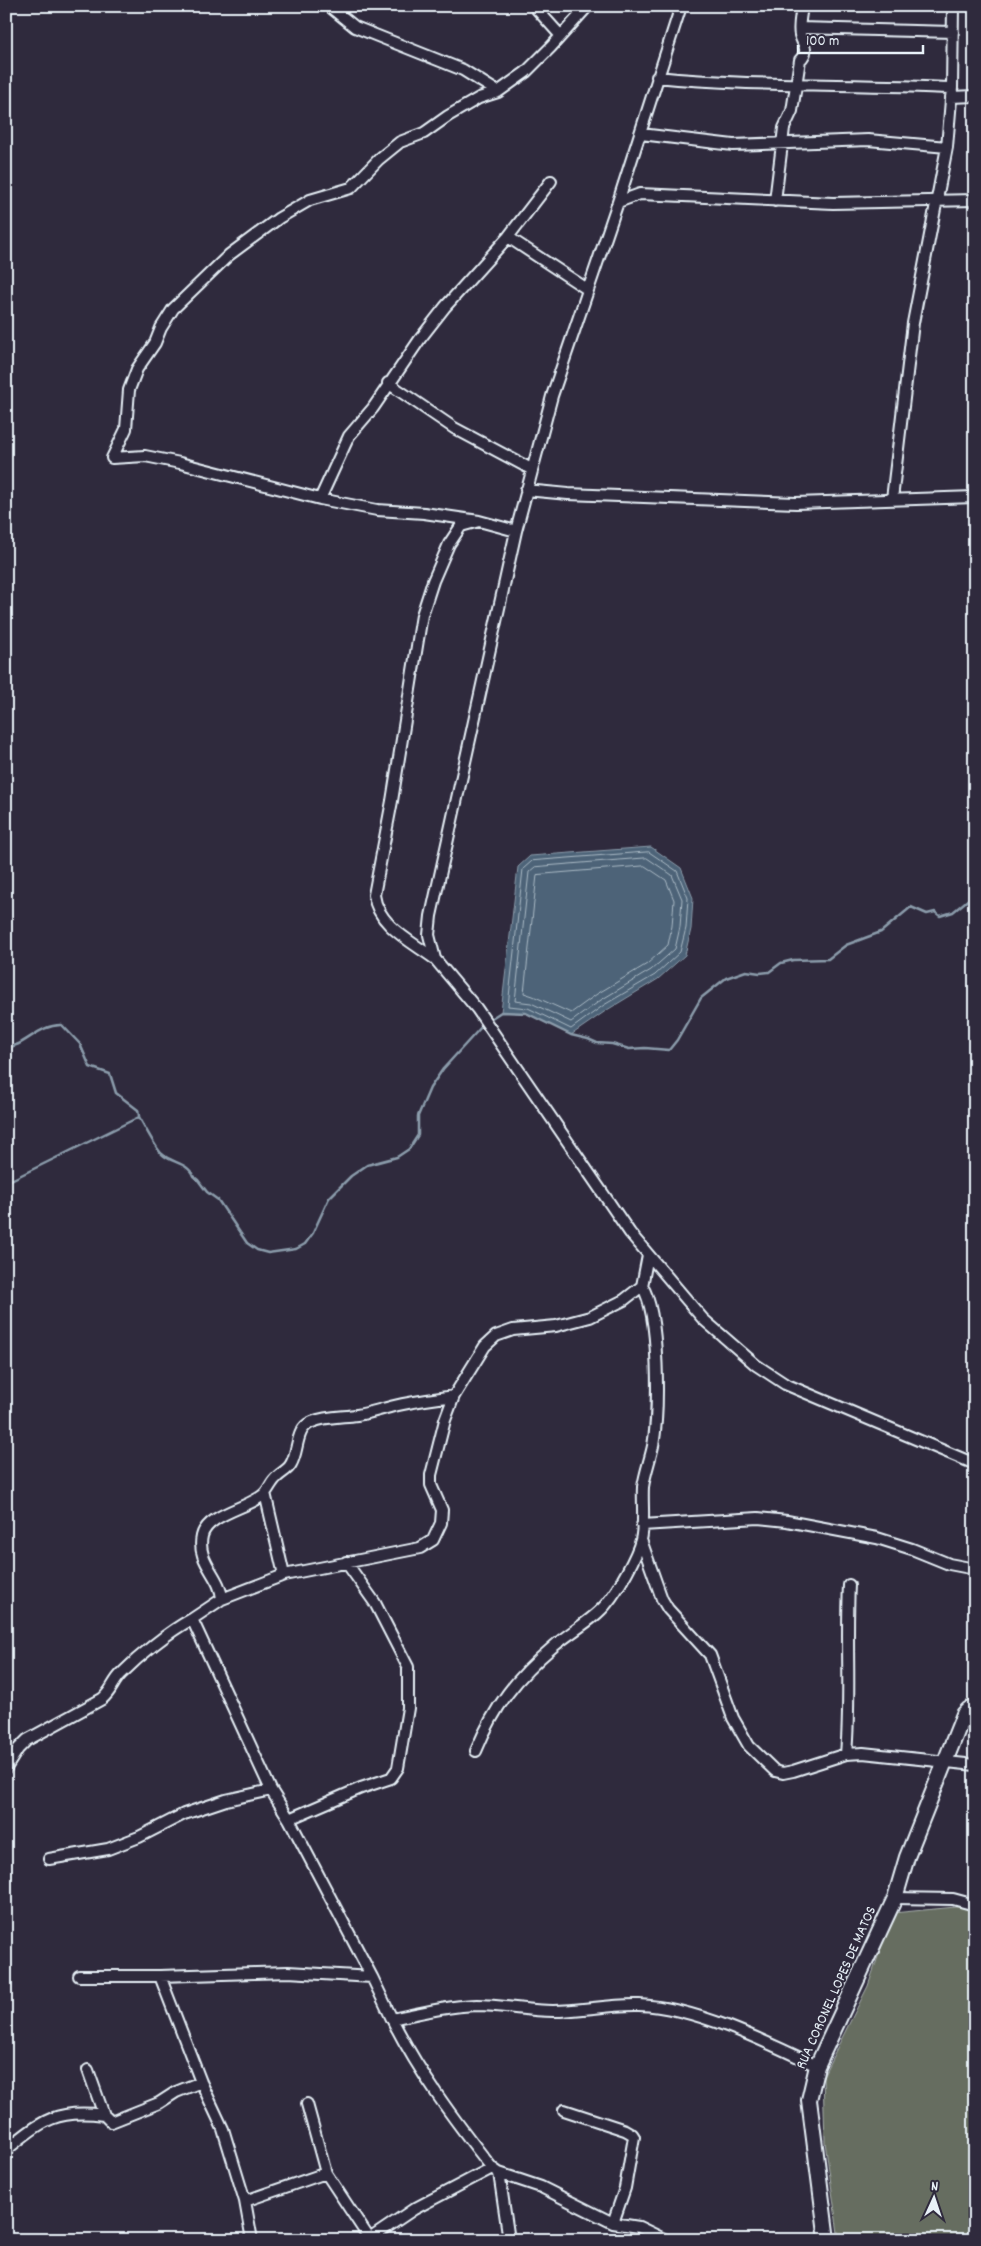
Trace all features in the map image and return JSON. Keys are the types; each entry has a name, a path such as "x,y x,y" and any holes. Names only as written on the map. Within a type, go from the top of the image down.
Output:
{"street":[{"path":"329,6 356,27 463,70 498,92"},
{"path":"534,6 560,36"},
{"path":"516,531 479,521 424,513 377,510 320,499 180,463 145,456 112,458 126,429 129,390 137,369 155,343 161,328 174,309 229,255 279,218 310,200 351,188 379,159 400,142 424,133 471,103 498,92 526,72 588,6"},
{"path":"435,959 429,935 431,916 531,469 552,396 641,134 657,77 681,6"},
{"path":"775,200 784,128 792,111 800,60 806,50 800,35 802,6"},
{"path":"892,499 913,323 947,147 952,92 953,6"},
{"path":"800,28 953,32"},
{"path":"657,77 736,84 795,84 952,92 975,96"},
{"path":"641,134 733,145 868,140 947,147"},
{"path":"320,499 349,436 373,408 388,383 444,307 508,237 551,181"},
{"path":"618,202 640,194 833,203 975,200"},
{"path":"508,237 587,289"},
{"path":"388,383 454,428 531,469"},
{"path":"526,490 568,494 796,503 975,497"},
{"path":"479,521 462,526 449,544 422,615 392,801 374,895 376,908 385,922 435,959 477,1008 630,1234 703,1319 756,1365 785,1384 975,1464"},
{"path":"6,1768 18,1750 28,1740 102,1699 110,1692 121,1673 166,1635 222,1599 284,1575 420,1548 433,1540 441,1523 442,1510 431,1485 431,1474 445,1420 454,1396 485,1346 496,1336 513,1330 556,1326 590,1317 629,1297 642,1286 648,1255"},
{"path":"476,1751 488,1723 507,1692 554,1646 608,1603 632,1563 641,1540 644,1486 653,1445 656,1382 654,1330 648,1294 642,1286"},
{"path":"222,1599 217,1580 203,1558 201,1547 203,1532 213,1522 265,1493 277,1476 291,1465 303,1428 310,1422 328,1417 358,1415 395,1406 454,1396"},
{"path":"265,1493 284,1575"},
{"path":"642,1525 758,1518 788,1520 877,1538 912,1548 949,1564 975,1569"},
{"path":"641,1540 662,1599 668,1609 710,1655 733,1718 749,1746 775,1771 783,1773 793,1772 846,1754 863,1753 975,1765"},
{"path":"289,1819 361,1788 391,1778 398,1768 408,1708 408,1667 375,1603 346,1562"},
{"path":"846,1754 849,1715 847,1618 849,1585"},
{"path":"192,1619 271,1790 289,1819 372,1977 410,2055 430,2085 496,2171 509,2240"},
{"name":"RUA CORONEL LOPES DE MATOS","path":"827,2240 809,2100 817,2066 895,1898 906,1857 964,1714 973,1707"},
{"path":"49,1859 108,1849 139,1837 184,1814 226,1800 271,1790"},
{"path":"895,1898 952,1899 975,1905"},
{"path":"79,1976 160,1976 288,1972 372,1977"},
{"path":"160,1976 171,2009 201,2082 223,2128 244,2201 252,2240"},
{"path":"392,2019 436,2010 477,2005 553,2011 612,2004 642,2005 683,2011 780,2048 817,2066"},
{"path":"88,2070 104,2116 111,2122 159,2103 176,2092 201,2082"},
{"path":"307,2104 326,2173 368,2239 414,2209 496,2171 541,2187 612,2223 639,2227 666,2240"},
{"path":"564,2110 625,2130 634,2137 625,2188 612,2223"},
{"path":"6,2150 49,2118 84,2113 104,2116"},
{"path":"244,2201 326,2173"}],"green space":[{"path":"966,1906 975,1910 975,2240 839,2240 825,2142 823,2076 868,1986 893,1913"}],"water":[{"path":"651,847 681,868 693,898 691,929 685,955 658,979 607,1010 571,1035 526,1013 501,1012 518,867 530,856"}],"waterway":[{"path":"487,1021 501,1012 526,1013 571,1035 597,1043 612,1044 629,1049 669,1050 677,1040 701,998 726,978 746,971 769,972 781,963 793,960 828,959 846,945 881,932 911,907 927,914 935,912 940,916 953,912 975,894"},
{"path":"6,1047 19,1044 46,1028 62,1025 80,1044 90,1067 110,1074 116,1093 138,1110 139,1116"},
{"path":"6,1186 9,1181 139,1117 159,1151 166,1157 188,1168 207,1192 218,1200 247,1243 257,1250 268,1253 296,1249 305,1244 313,1233 329,1198 351,1176 367,1165 397,1157 409,1149 418,1135 418,1116 430,1088 443,1069 483,1025"}]}
